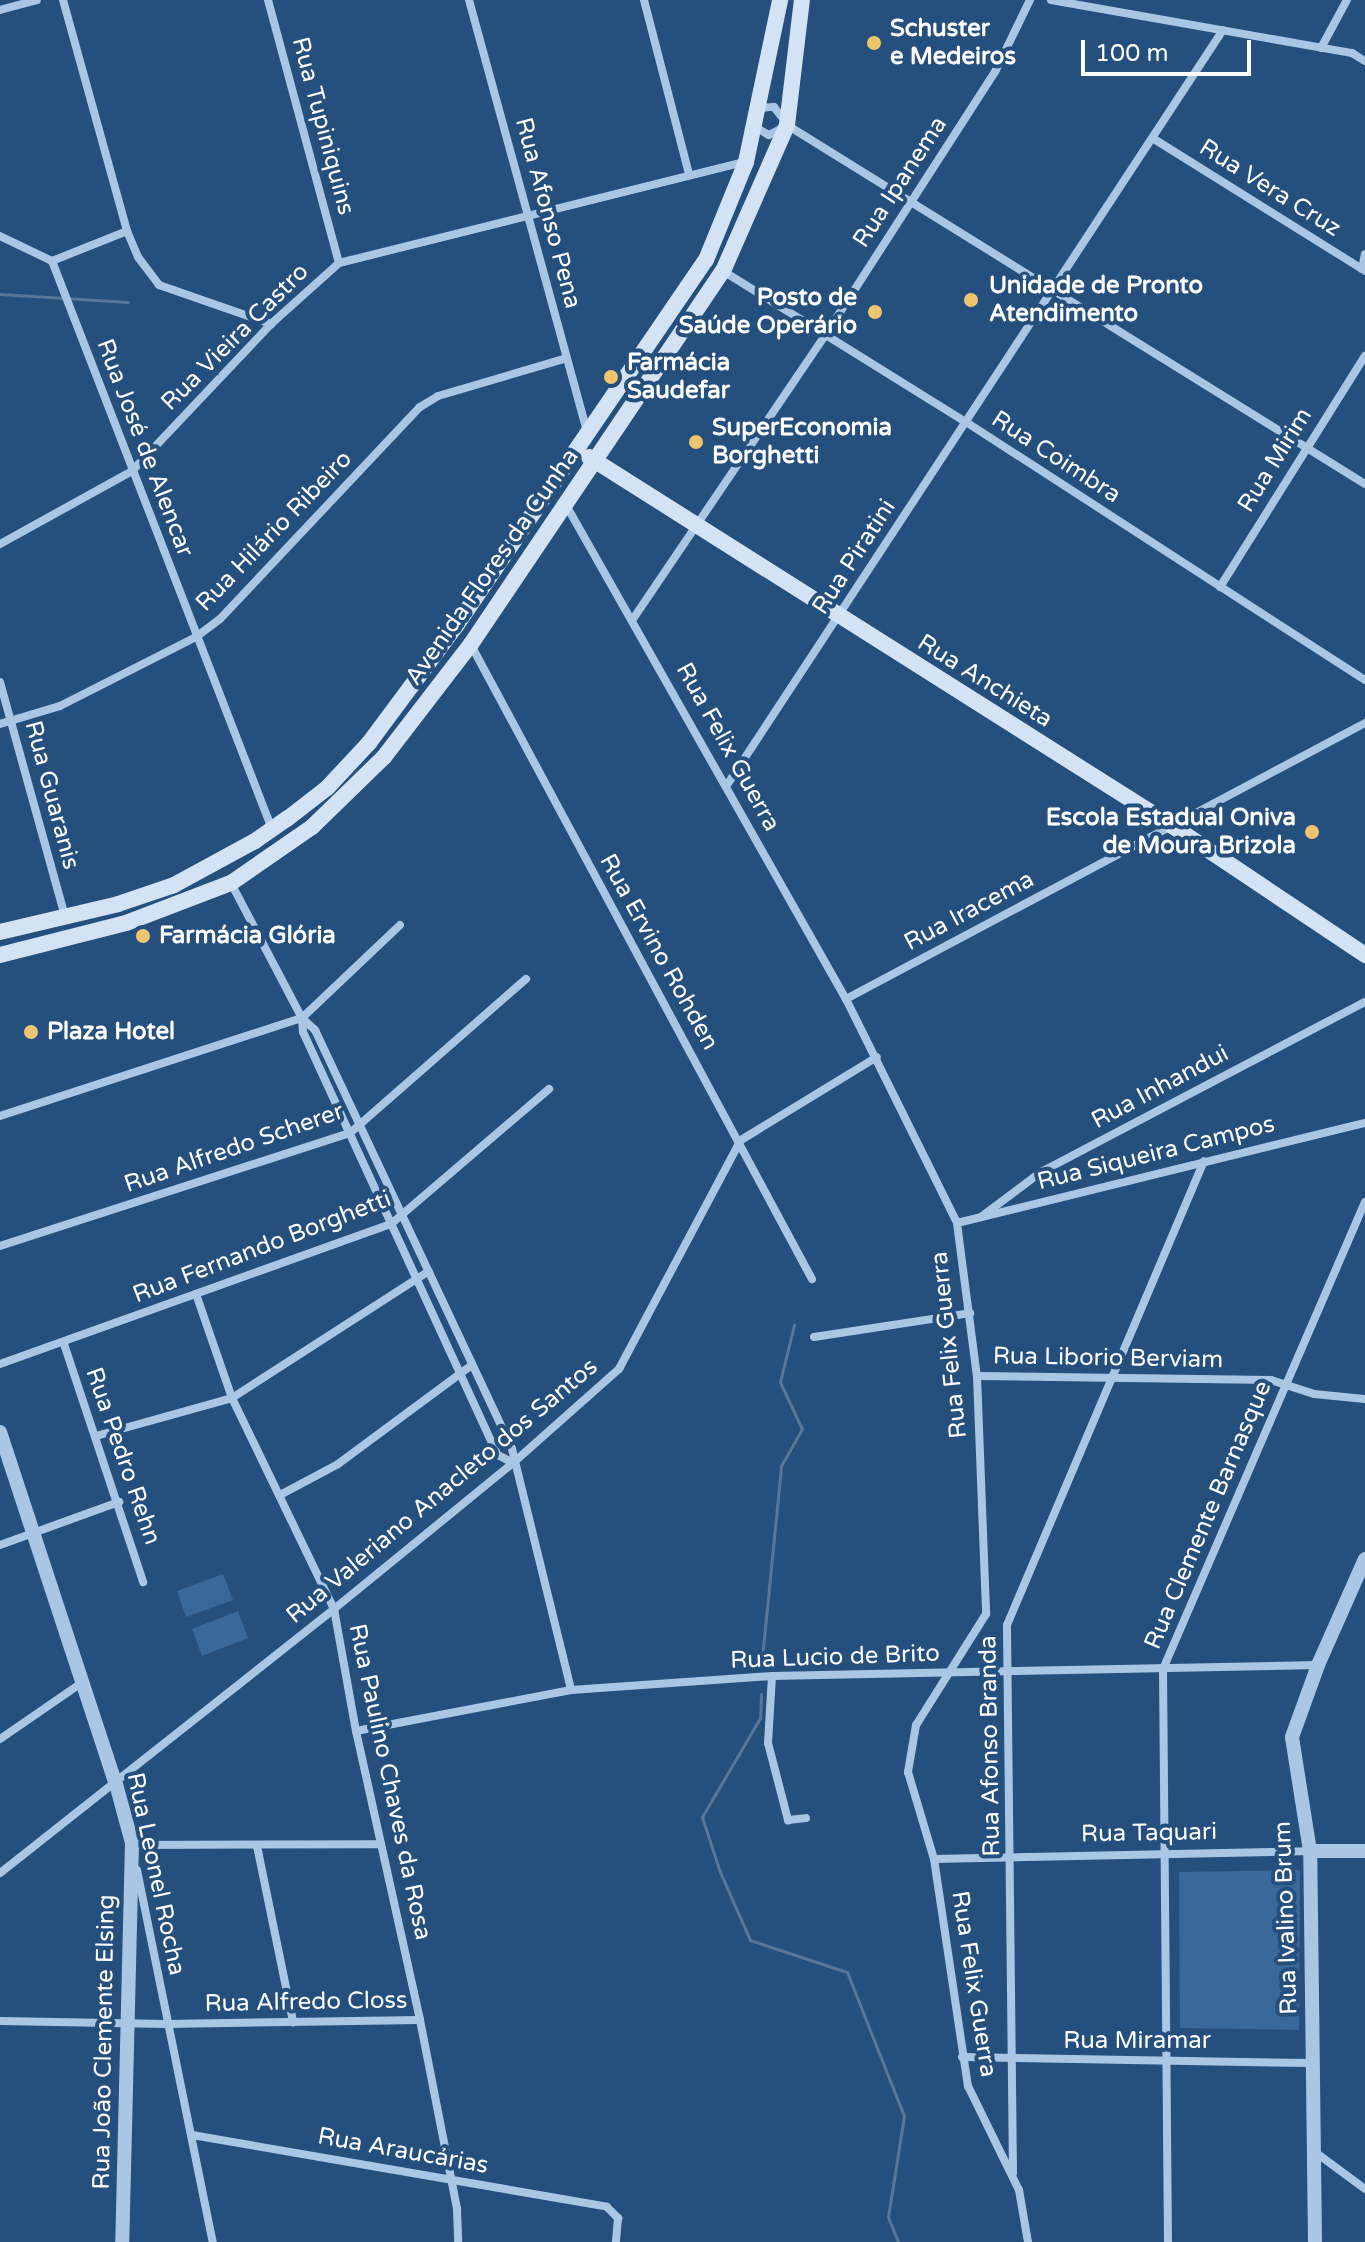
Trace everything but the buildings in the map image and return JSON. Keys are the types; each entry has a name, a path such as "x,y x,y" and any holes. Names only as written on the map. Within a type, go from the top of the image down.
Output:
{"main road":[{"name":"Avenida Flores da Cunha","path":"0,932 65,918 174,885 272,829 327,788 369,743 583,443 706,260 746,162 780,0"},
{"name":"Avenida Flores da Cunha","path":"0,955 126,923 231,883 312,827 364,780 471,644 723,271 787,125 802,0"},
{"name":"Rua Anchieta","path":"583,443 595,461 1171,825 1365,955"},
{"path":"261,863 278,844 272,829"},
{"path":"231,883 227,870 255,841"}],"street":[{"path":"0,10 37,0"},
{"path":"63,0 127,231 138,257 159,285 271,324"},
{"name":"Rua Tupiniquins","path":"268,0 339,263"},
{"name":"Rua Afonso Pena","path":"469,0 567,358 583,443"},
{"path":"644,0 689,174"},
{"name":"Rua Ipanema","path":"633,619 826,334 995,72 1030,0"},
{"path":"1051,0 1352,53 1365,61"},
{"path":"1321,48 1347,0"},
{"name":"Rua Piratini","path":"727,785 1223,30"},
{"path":"758,108 779,110 787,125 1054,288 1365,484"},
{"path":"755,127 769,135 787,125"},
{"name":"Rua Vera Cruz","path":"1154,139 1364,270"},
{"path":"339,263 746,162"},
{"path":"0,236 52,261 127,231"},
{"path":"1364,270 1365,254"},
{"name":"Rua José de Alencar","path":"52,261 272,829"},
{"name":"Rua Vieira Castro","path":"0,544 132,471 271,324 339,263"},
{"name":"Rua Coimbra","path":"723,271 966,422 1365,680"},
{"name":"Rua Mirim","path":"1220,587 1365,356"},
{"name":"Rua Hilário Ribeiro","path":"0,724 60,706 196,637 220,619 420,407 438,396 567,358"},
{"name":"Rua Felix Guerra","path":"565,503 846,999 957,1223 977,1376 986,1614 945,1674 916,1725 908,1772 934,1859 962,2057 979,2112 1013,2178 1023,2205 1028,2242"},
{"name":"Rua Ervino Rohden","path":"471,644 741,1140 812,1279"},
{"name":"Rua Guaranis","path":"0,682 65,918"},
{"name":"Rua Iracema","path":"846,999 1365,723"},
{"path":"231,883 302,1018 315,1030 512,1449 571,1690"},
{"path":"0,1116 302,1018 400,925"},
{"name":"Rua Alfredo Scherer","path":"0,1246 350,1133 361,1127 526,979"},
{"name":"Rua Inhandui","path":"981,1217 1041,1172 1365,1002"},
{"path":"302,1018 303,1032 498,1455 513,1463"},
{"path":"741,1140 877,1057"},
{"name":"Rua Fernando Borghetti","path":"0,1364 64,1344 391,1224 549,1089"},
{"name":"Rua Siqueira Campos","path":"957,1223 1365,1123"},
{"name":"Rua Valeriano Anacleto dos Santos","path":"0,1873 334,1609 513,1463 619,1369 741,1140"},
{"name":"Rua Afonso Branda","path":"1013,2178 1010,2059 1012,1856 1007,1625 1204,1161"},
{"name":"Rua Clemente Barnasque","path":"1168,2242 1162,1855 1163,1669 1365,1202"},
{"path":"96,1436 232,1398 429,1271"},
{"name":"Rua Paulino Chaves da Rosa","path":"196,1294 232,1398 334,1609 356,1731 420,2020 435,2114 457,2209 458,2242"},
{"path":"814,1337 970,1313"},
{"name":"Rua Pedro Rehn","path":"64,1344 119,1502 143,1582"},
{"path":"280,1495 338,1464 472,1365"},
{"name":"Rua Liborio Berviam","path":"977,1376 1271,1380 1314,1394 1365,1399"},
{"name":"Rua Leonel Rocha","path":"0,1432 116,1784 132,1843 166,2024 213,2242"},
{"path":"0,1545 119,1502"},
{"name":"Rua Ivalino Brum","path":"1315,2242 1310,1851 1292,1737 1318,1665 1363,1568"},
{"name":"Rua Lucio de Brito","path":"356,1731 571,1690 772,1676 1318,1665"},
{"path":"772,1676 768,1743 788,1820 806,1818"},
{"path":"0,1739 83,1682"},
{"path":"132,1843 257,1846 381,1844"},
{"name":"Rua João Clemente Elsing","path":"122,2242 132,1843"},
{"path":"257,1846 293,2022"},
{"name":"Rua Taquari","path":"934,1859 1365,1851"},
{"name":"Rua Alfredo Closs","path":"0,2021 166,2024 420,2020"},
{"name":"Rua Miramar","path":"962,2057 1312,2063"},
{"name":"Rua Araucárias","path":"192,2135 607,2207 618,2218 616,2242"},
{"path":"1315,2152 1365,2189"}],"shaded area":[{"path":"223,1574 233,1600 186,1617 177,1591"},
{"path":"238,1611 248,1638 202,1656 192,1629"},
{"path":"1300,1870 1299,2030 1180,2028 1179,1872"}],"waterway":[{"path":"0,294 128,302"},
{"path":"762,1658 781,1466 802,1429 780,1382 794,1325"},
{"path":"761,1694 760,1718 702,1817 720,1872 750,1940 847,1972 904,2116 888,2217 898,2242"}],"place":[{"name":"Schuster e Medeiros","path":"874,43"},
{"name":"Unidade de Pronto Atendimento","path":"971,300"},
{"name":"Posto de Saúde Operário","path":"875,312"},
{"name":"Farmácia Saudefar","path":"611,377"},
{"name":"SuperEconomia Borghetti","path":"696,442"},
{"name":"Escola Estadual Oniva de Moura Brizola","path":"1312,832"},
{"name":"Farmácia Glória","path":"143,936"},
{"name":"Plaza Hotel","path":"31,1032"}]}
